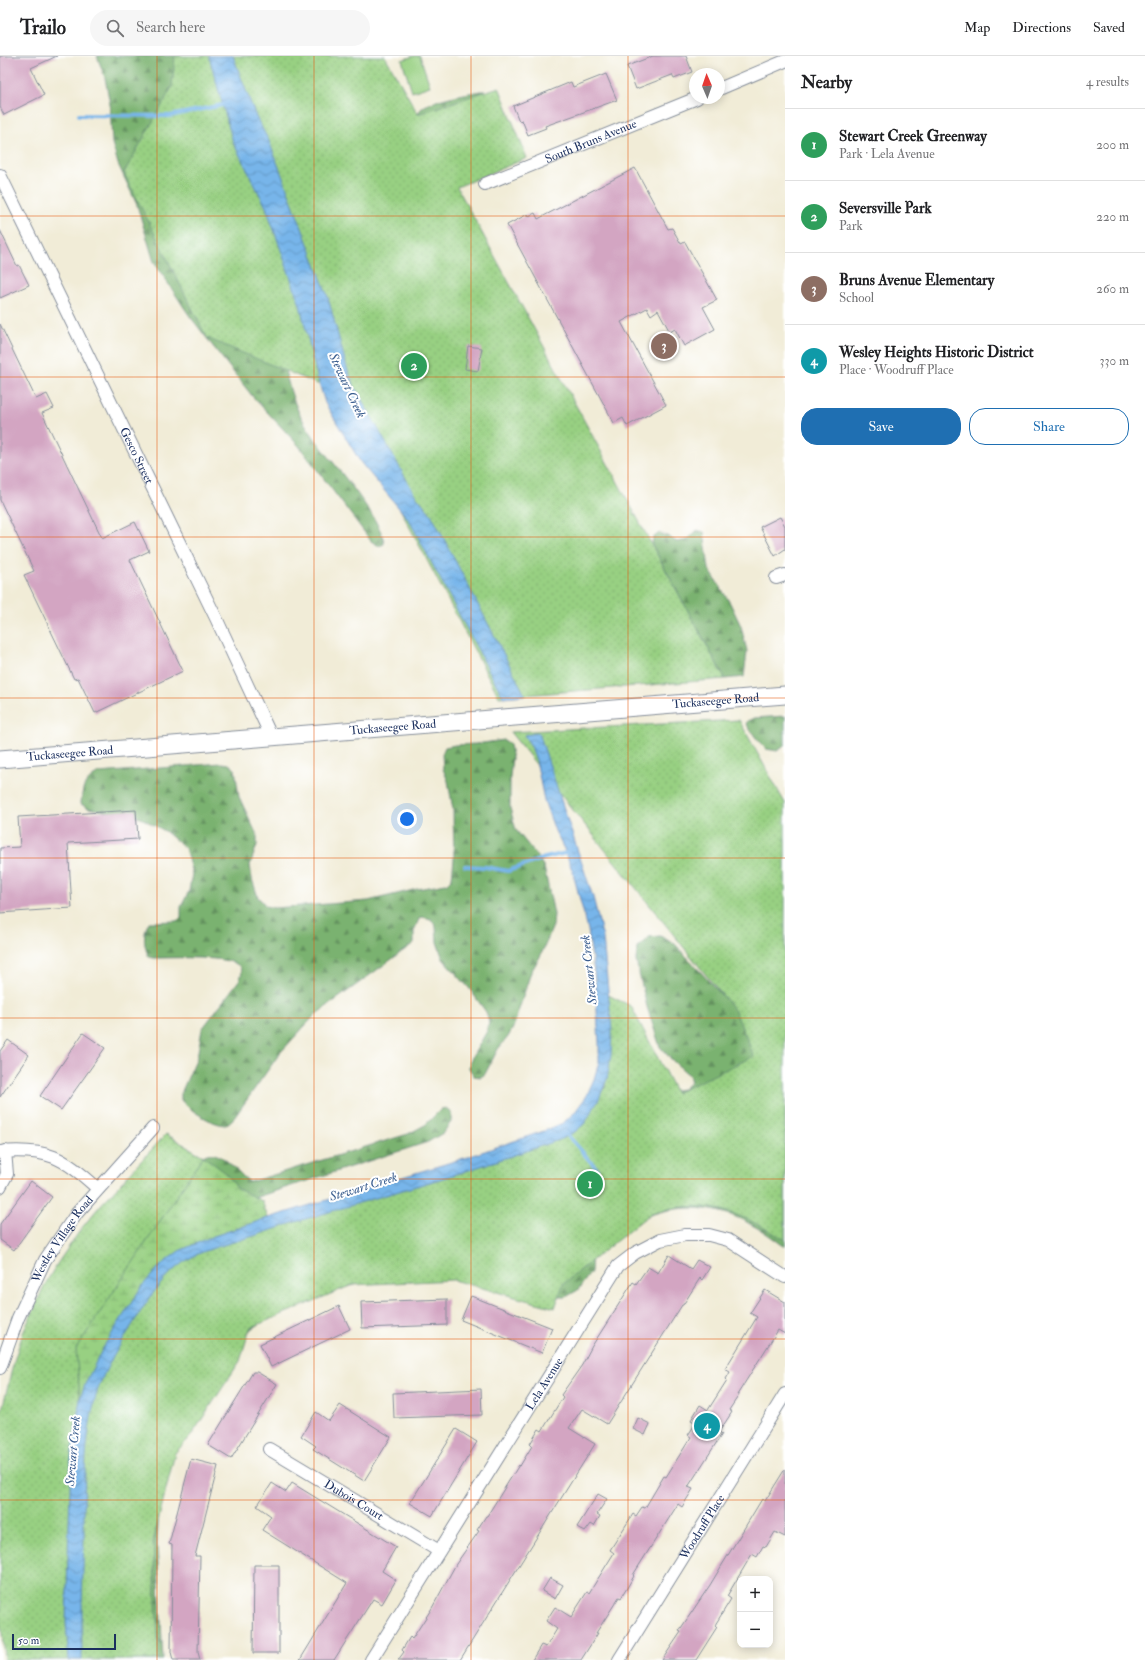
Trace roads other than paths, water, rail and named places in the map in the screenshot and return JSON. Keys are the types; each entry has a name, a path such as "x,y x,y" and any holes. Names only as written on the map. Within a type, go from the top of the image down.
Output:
{"main road":[{"name":"Tuckaseegee Road","path":"0,760 271,736 785,695"}],"street":[{"path":"725,86 785,61"},
{"name":"South Bruns Avenue","path":"485,184 689,101"},
{"name":"Gesco Street","path":"0,175 216,618 271,736"},
{"name":"Westley Village Road","path":"0,1368 18,1318 46,1260 77,1213 153,1128"},
{"path":"0,1187 7,1174 3,1151 21,1150 34,1151 59,1158 72,1166 98,1189"},
{"name":"Lela Avenue","path":"371,1660 618,1266 635,1253 660,1240 685,1235 709,1235 728,1240 785,1277"},
{"name":"Woodruff Place","path":"619,1660 785,1394"},
{"name":"Dubois Court","path":"269,1449 439,1551"}],"water":[{"name":"Stewart Creek","path":"209,56 233,56 256,117 269,141 327,294 347,368 354,386 414,493 431,514 525,695 503,697 409,520 361,463 325,403 300,305 266,207 233,142"},
{"path":"539,733 593,897 603,938 612,1031 611,1055 607,1079 598,1101 585,1123 576,1131 562,1139 460,1173 210,1249 192,1257 166,1277 134,1322 104,1374 97,1392 89,1426 87,1444 82,1660 69,1660 66,1623 71,1458 80,1399 86,1382 104,1346 142,1286 162,1264 179,1251 211,1237 458,1160 544,1131 563,1123 574,1113 586,1097 594,1079 599,1062 595,978 588,930 573,873 566,853 555,831 544,800 536,760 531,746 524,735"}],"waterway":[{"path":"79,115 170,116 227,104"},
{"path":"465,866 485,867 508,871 545,858 566,853 570,850"},
{"path":"565,1132 597,1169"}],"place":[{"name":"Bruns Avenue Elementary","path":"664,346"},
{"name":"Seversville Park","path":"414,366"},
{"name":"Stewart Creek Greenway","path":"590,1184"},
{"name":"Wesley Heights Historic District","path":"707,1426"}]}
